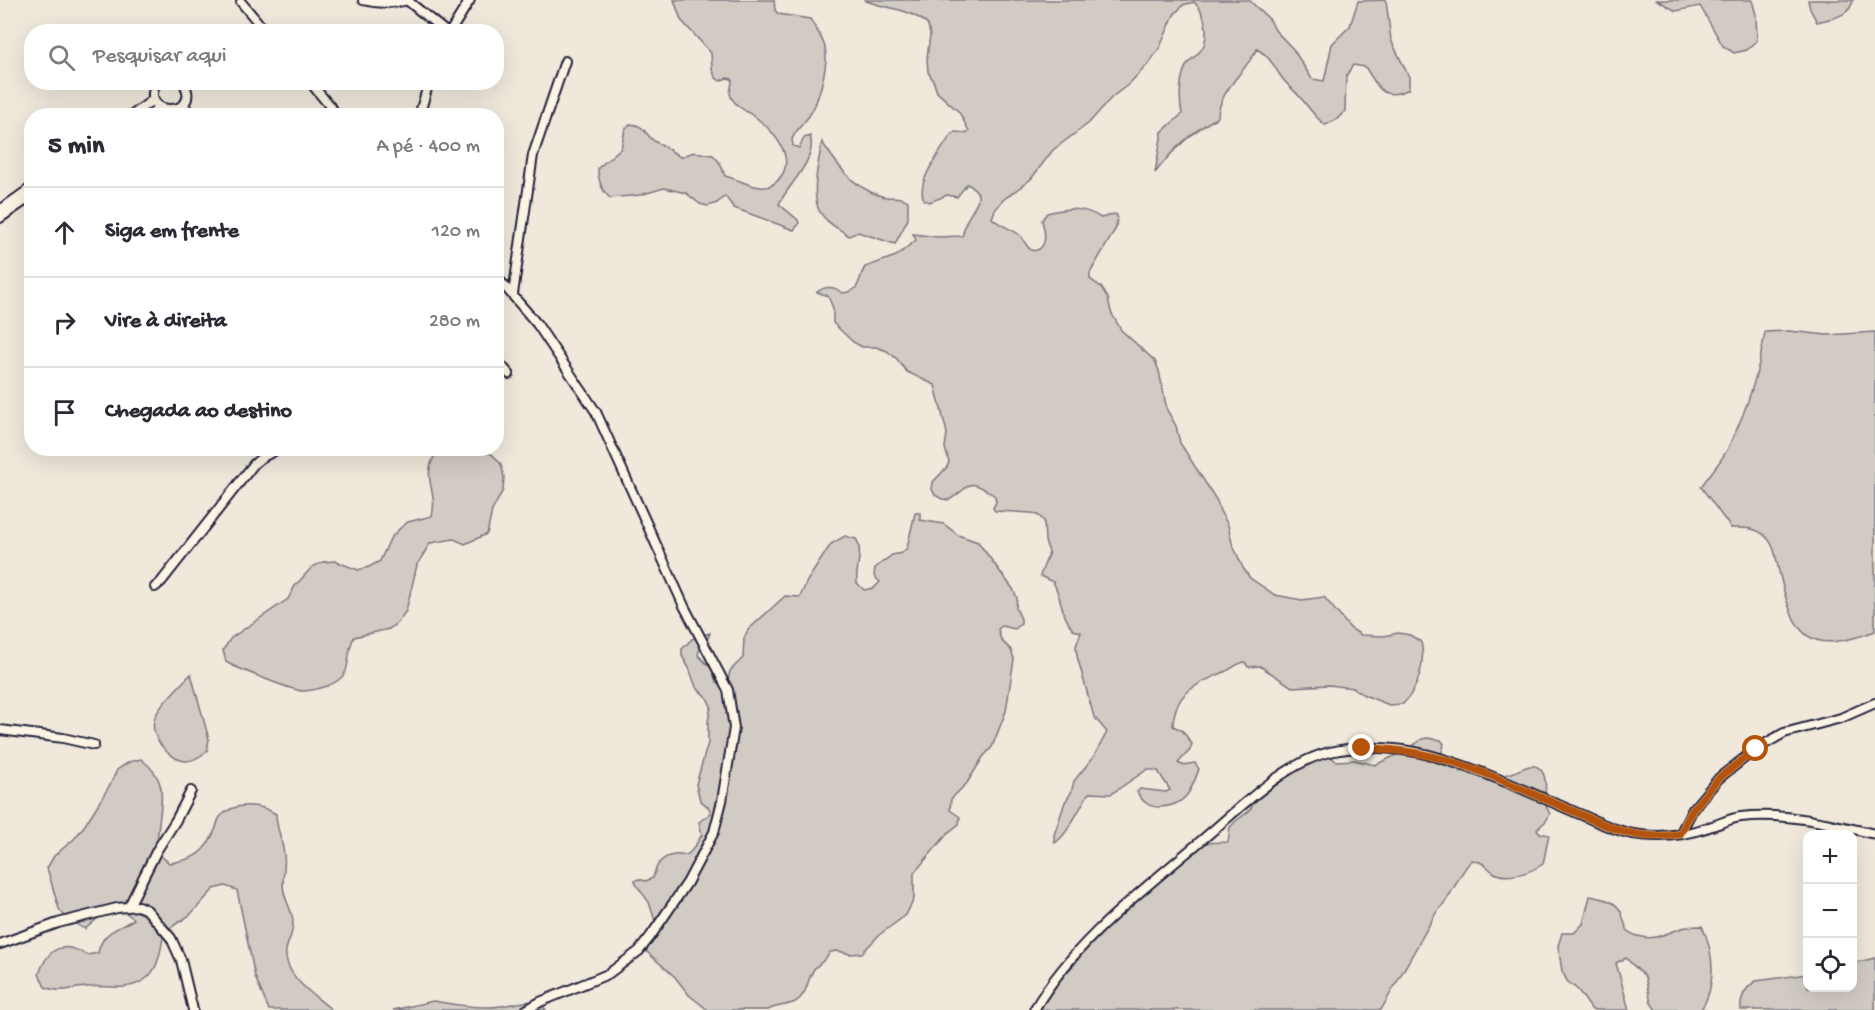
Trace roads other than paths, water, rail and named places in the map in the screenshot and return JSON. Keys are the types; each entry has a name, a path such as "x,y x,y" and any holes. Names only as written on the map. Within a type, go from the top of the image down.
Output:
{"street":[{"path":"363,0 384,4 409,0 438,24"},
{"path":"454,24 470,0"},
{"path":"242,2 257,24"},
{"path":"513,294 533,155 565,61"},
{"path":"153,90 157,103 167,108"},
{"path":"175,108 183,104 186,90"},
{"path":"317,90 331,108"},
{"path":"421,108 427,90"},
{"path":"147,108 157,103"},
{"path":"154,108 157,103"},
{"path":"183,104 186,108"},
{"path":"0,210 24,193"},
{"path":"0,218 24,202"},
{"path":"504,284 546,338 596,412 684,606 728,690 734,728 722,801 714,832 687,883 650,937 639,951 608,974 526,1010"},
{"path":"504,368 509,374"},
{"path":"155,586 161,582 254,464 265,456"},
{"path":"1680,834 1693,809 1713,786 1756,749 1784,733 1841,718 1875,703"},
{"path":"0,730 63,738 94,745"},
{"path":"1034,1010 1062,969 1125,903 1279,777 1329,752 1362,748 1401,750 1440,758 1517,787 1617,831 1664,838 1706,829 1738,817 1773,815 1875,834"},
{"path":"129,906 157,850 191,791"},
{"path":"0,945 58,923 129,906 138,906 147,910 171,938 181,960 193,1010"}]}
